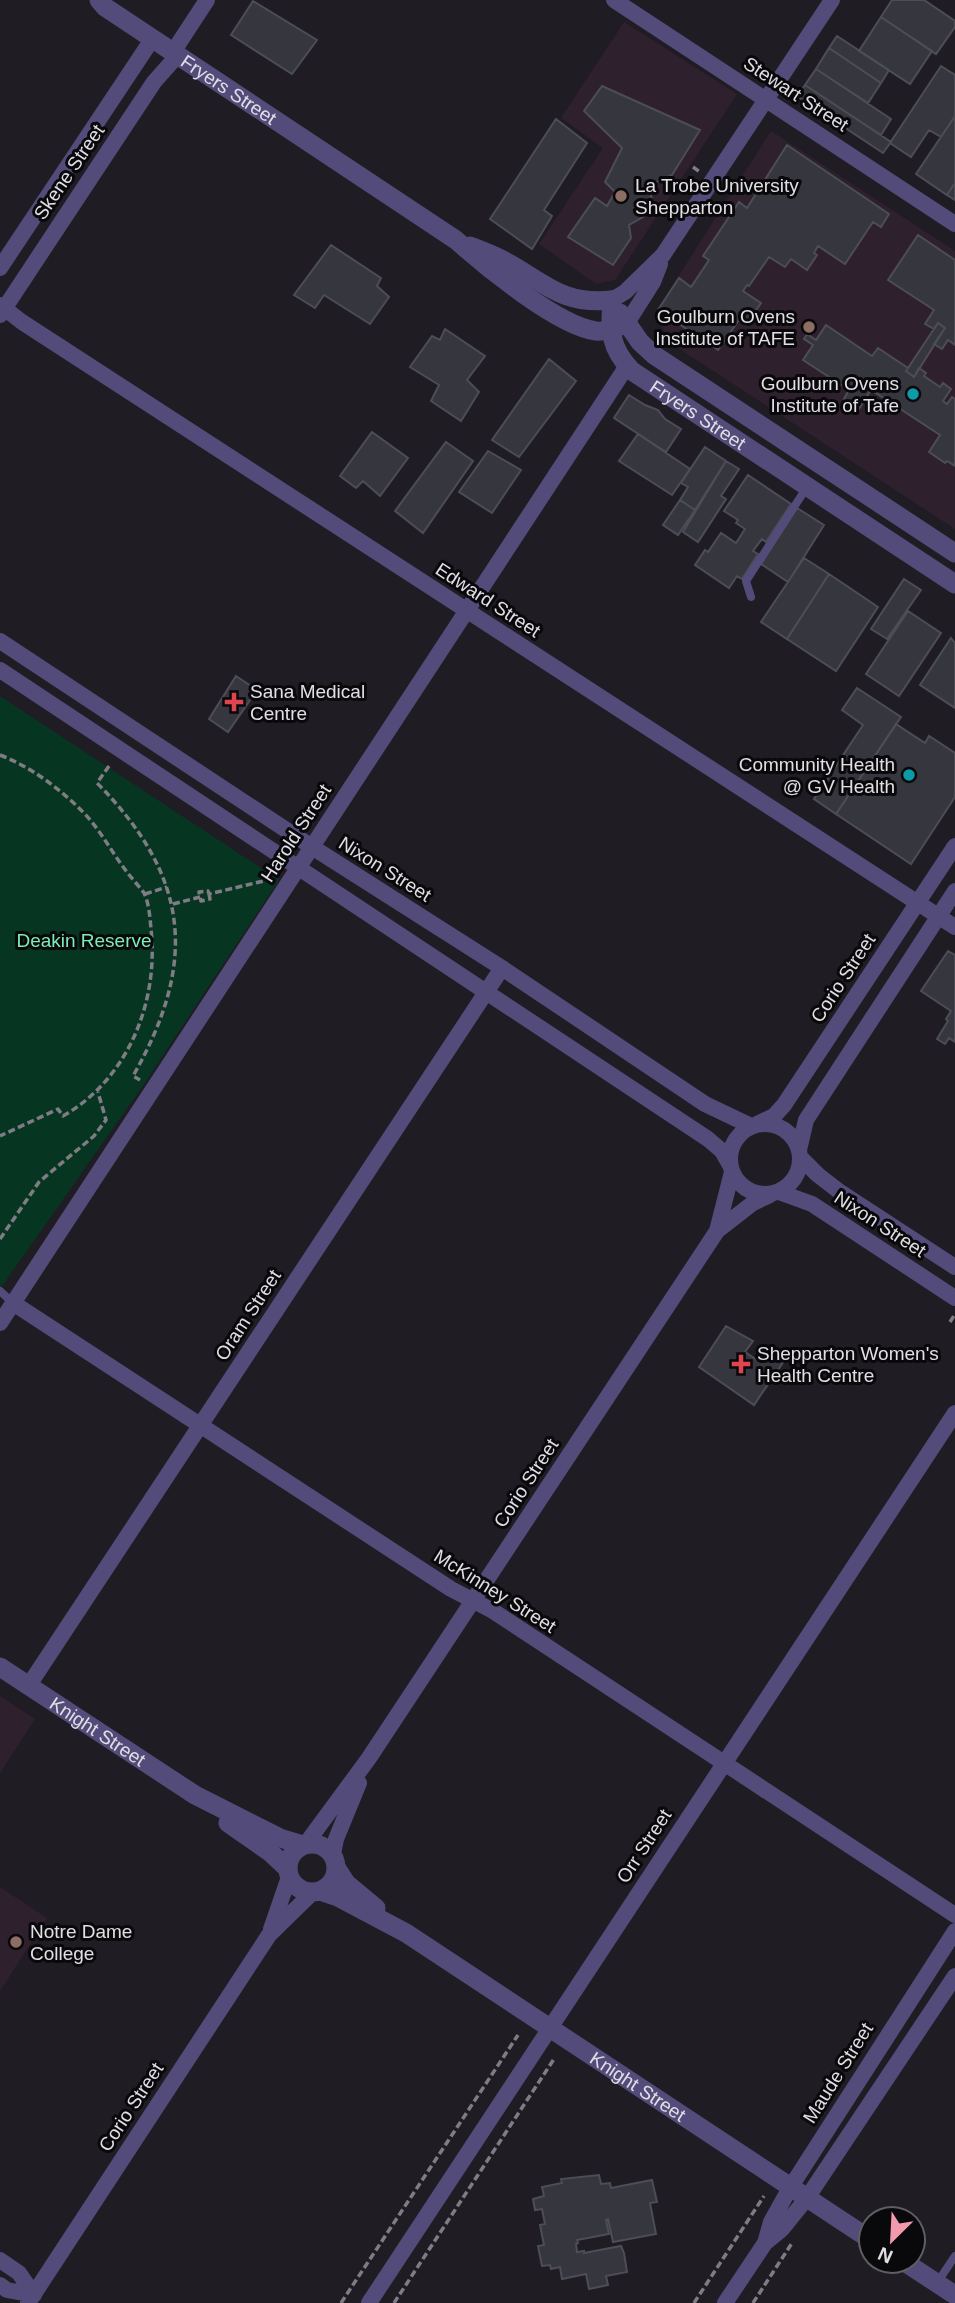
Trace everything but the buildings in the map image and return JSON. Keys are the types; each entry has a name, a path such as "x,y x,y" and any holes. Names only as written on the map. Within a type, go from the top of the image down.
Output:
{"street":[{"name":"Skene Street","path":"1,309 175,54 206,0"},
{"name":"Stewart Street","path":"614,0 955,224"},
{"path":"618,327 612,300 625,292 663,255 832,0"},
{"name":"Fryers Street","path":"97,2 456,240 494,274 565,320 589,329 618,327 675,370 955,553"},
{"name":"Skene Street","path":"0,268 153,38"},
{"name":"Fryers Street","path":"456,240 502,259 548,289 568,297 586,301 612,300"},
{"path":"618,327 653,282 663,255"},
{"name":"Edward Street","path":"1,309 955,927"},
{"name":"Fryers Street","path":"618,327 613,345 627,366 955,584"},
{"name":"Harold Street","path":"0,1323 627,366"},
{"path":"662,391 675,370"},
{"path":"853,517 867,495"},
{"name":"Nixon Street","path":"0,641 312,847 502,968 705,1104 754,1125"},
{"path":"0,670 708,1139 722,1151 738,1182 747,1190 758,1194 775,1193 788,1186 795,1178 806,1120 955,891"},
{"name":"Corio Street","path":"754,1125 774,1116 784,1105 955,846"},
{"name":"Oram Street","path":"29,1685 502,968"},
{"path":"731,1169 730,1153 734,1142 741,1132 754,1125 771,1124 784,1129 794,1138 800,1154"},
{"name":"Nixon Street","path":"800,1154 818,1175 840,1192 955,1266"},
{"name":"Corio Street","path":"718,1231 731,1169"},
{"name":"Nixon Street","path":"775,1193 812,1204 955,1298"},
{"name":"Corio Street","path":"304,1845 369,1758 718,1231 753,1203 775,1193"},
{"name":"McKinney Street","path":"13,1303 445,1585 493,1611 955,1916"},
{"name":"Orr Street","path":"369,2303 955,1413"},
{"name":"Knight Street","path":"0,1667 195,1796 231,1826 271,1853 289,1873"},
{"name":"Corio Street","path":"335,1862 336,1839 369,1758"},
{"name":"Knight Street","path":"195,1796 280,1838 304,1845"},
{"path":"304,1845 321,1845 335,1862 332,1883 317,1892 299,1888 289,1873 292,1855 304,1845"},
{"name":"Knight Street","path":"335,1862 346,1883 406,1933"},
{"name":"Corio Street","path":"269,1935 289,1873"},
{"name":"Corio Street","path":"31,2299 269,1935 317,1892"},
{"name":"Knight Street","path":"317,1892 338,1898 406,1933 857,2231"},
{"name":"Maude Street","path":"765,2243 771,2222 790,2188 955,1931"},
{"name":"Maude Street","path":"725,2303 765,2243 807,2199 955,1976"},
{"path":"0,2260 19,2273 31,2299"},
{"path":"924,2275 955,2295"},
{"path":"0,2286 31,2299"}],"lane":[{"path":"751,597 746,581 807,487"},
{"path":"0,1291 13,1303"},
{"path":"937,2283 955,2256"}],"path":[{"path":"0,754 50,783 84,813 145,894 153,951 148,990 138,1029 115,1070 98,1092 63,1116 58,1109 0,1136"},
{"path":"109,766 97,783 142,835 173,904 174,954 171,983 158,1026 133,1076 153,1089"},
{"path":"173,904 200,897 199,892 208,891 209,894 277,877"},
{"path":"145,894 167,887"},
{"path":"0,1239 39,1182 94,1136 106,1120 98,1092"},
{"path":"950,1322 955,1314"},
{"path":"341,2303 518,2035"},
{"path":"394,2303 554,2059"},
{"path":"694,2303 764,2196"},
{"path":"753,2303 798,2235"}],"shaded area":[{"name":"La Trobe University Shepparton","path":"624,22 737,94 615,280 596,284 539,244 603,148 561,118"},
{"name":"Goulburn Ovens Institute of TAFE","path":"771,131 955,251 955,529 669,342 655,313"},
{"path":"0,1696 35,1719 0,1773"},
{"name":"Notre Dame College","path":"0,1887 47,1918 0,1991"}],"green space":[{"name":"Deakin Reserve","path":"0,696 279,880 142,1087 0,1289"}],"place":[{"name":"La Trobe University Shepparton","path":"621,196"},
{"name":"Goulburn Ovens Institute of TAFE","path":"809,327"},
{"name":"Goulburn Ovens Institute of Tafe","path":"913,394"},
{"name":"Sana Medical Centre","path":"234,702"},
{"name":"Community Health @ GV Health","path":"909,775"},
{"name":"Shepparton Women's Health Centre","path":"741,1364"},
{"name":"Notre Dame College","path":"16,1942"}]}
